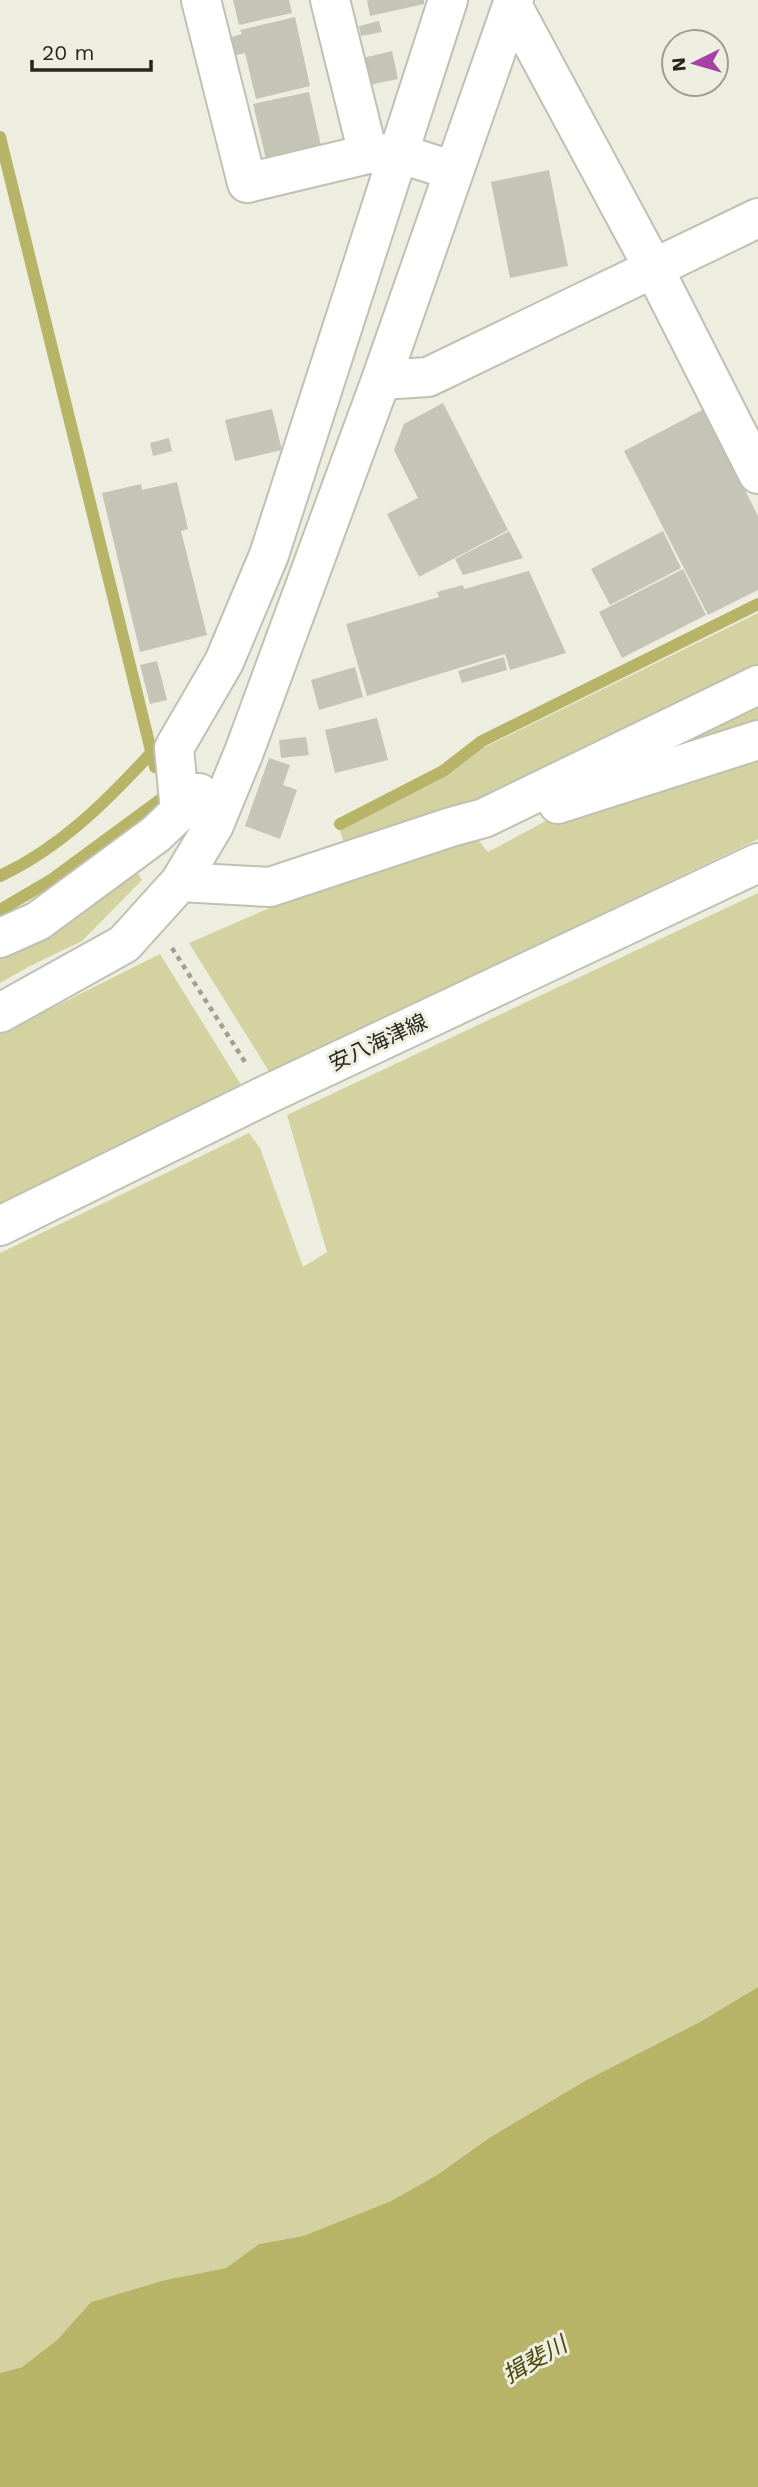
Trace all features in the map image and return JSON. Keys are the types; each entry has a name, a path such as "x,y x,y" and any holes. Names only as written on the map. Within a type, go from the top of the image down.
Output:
{"street":[{"path":"201,0 247,183 383,153 454,171"},
{"path":"330,0 383,153"},
{"path":"180,811 174,748 224,662 269,555 383,153 448,0"},
{"path":"0,1013 124,944 180,882 214,825 244,752 381,380 513,3"},
{"path":"513,3 654,269 758,474"},
{"path":"381,380 428,377 758,218"},
{"path":"484,818 758,685"},
{"path":"180,882 270,887 438,831 484,818 551,806 758,740"},
{"path":"0,938 38,922 156,834 244,752"},
{"name":"安八海津線","path":"0,1226 266,1095 758,863"}],"path":[{"path":"151,914 266,1095"}],"green space":[{"path":"758,613 758,669 463,809 345,847 340,830 443,775 481,749"},
{"path":"758,696 758,727 577,785"},
{"path":"758,753 758,839 270,1073 189,943 334,880 473,834 488,852 557,815"},
{"path":"137,872 142,880 82,941 0,983 0,956"},
{"path":"758,893 758,1987 489,2138 437,2175 391,2201 303,2236 259,2244 226,2268 165,2280 91,2302 57,2340 22,2367 0,2373 0,1253 249,1133 260,1148 303,1267 327,1252 287,1115"},
{"path":"160,954 243,1088 0,1204 0,1034"}],"water":[{"name":"揖斐川","path":"758,1987 758,2487 0,2487 0,2373 22,2367 57,2340 91,2302 165,2280 226,2268 259,2244 303,2236 391,2201 585,2081 698,2023"}],"building":[{"path":"233,0 289,0 292,13 239,25"},
{"path":"367,0 424,0 424,4 370,16"},
{"path":"295,17 310,86 256,99 245,53 232,56 228,38 242,34 240,30"},
{"path":"379,21 382,32 361,36 359,26"},
{"path":"392,51 398,79 369,85 363,58"},
{"path":"309,92 321,146 266,159 253,104"},
{"path":"549,170 568,266 510,278 491,182"},
{"path":"443,403 508,530 419,577 387,514 418,498 394,450 404,424"},
{"path":"272,409 282,450 235,461 225,420"},
{"path":"704,409 758,516 758,590 708,615 624,451"},
{"path":"169,438 172,451 153,456 150,443"},
{"path":"177,482 188,529 181,531 207,635 140,652 102,493 141,484 142,490"},
{"path":"509,531 523,558 463,575 455,559"},
{"path":"663,531 681,568 610,605 591,569"},
{"path":"683,569 706,615 622,658 599,612"},
{"path":"529,571 566,653 510,670 505,654 367,696 346,624 439,597 437,592 463,585 464,589"},
{"path":"504,657 507,670 462,683 458,671"},
{"path":"157,661 167,700 150,704 140,665"},
{"path":"355,667 363,697 319,710 311,680"},
{"path":"377,718 388,760 335,773 325,730"},
{"path":"306,737 309,755 281,758 279,740"},
{"path":"269,758 290,765 283,785 297,790 280,839 245,826"}],"waterway":[{"path":"0,137 155,767"},
{"path":"340,824 443,771 482,741 758,604"},
{"path":"0,876 43,852 82,822 151,753"},
{"path":"0,910 51,880 161,799"}]}
